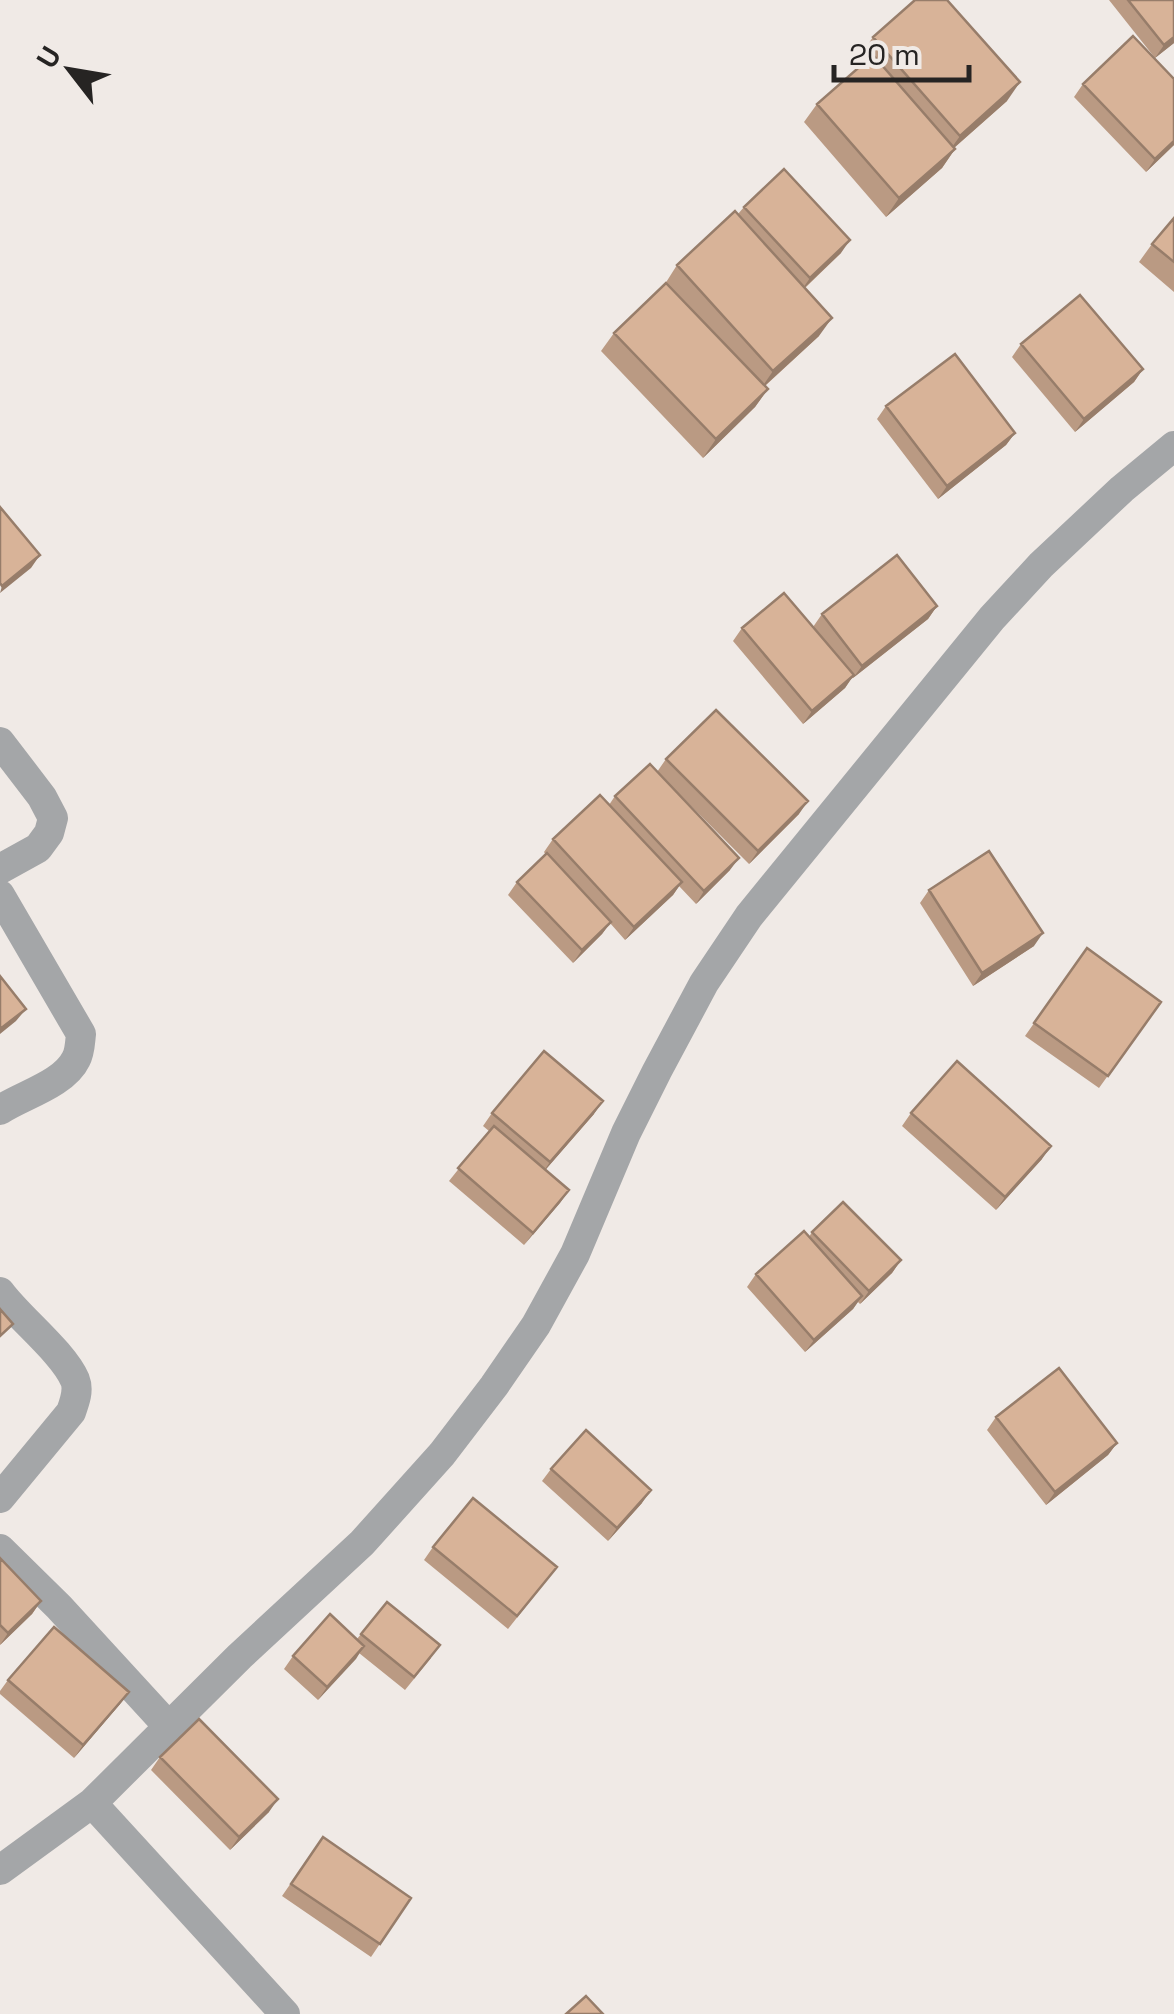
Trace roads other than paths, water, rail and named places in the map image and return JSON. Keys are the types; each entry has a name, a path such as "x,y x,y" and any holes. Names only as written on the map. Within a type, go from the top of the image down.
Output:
{"street":[{"path":"0,1870 92,1803 240,1656 362,1543 442,1454 536,1325 575,1254 657,1070 704,983 749,916 992,618 1041,565 1174,446"},
{"path":"0,742 53,818 50,834 38,848 0,870"},
{"path":"0,896 81,1034 78,1057 63,1077 0,1110"},
{"path":"0,1292 57,1354 76,1381 71,1412 0,1498"},
{"path":"0,1549 170,1728"},
{"path":"92,1803 284,2014"}]}
